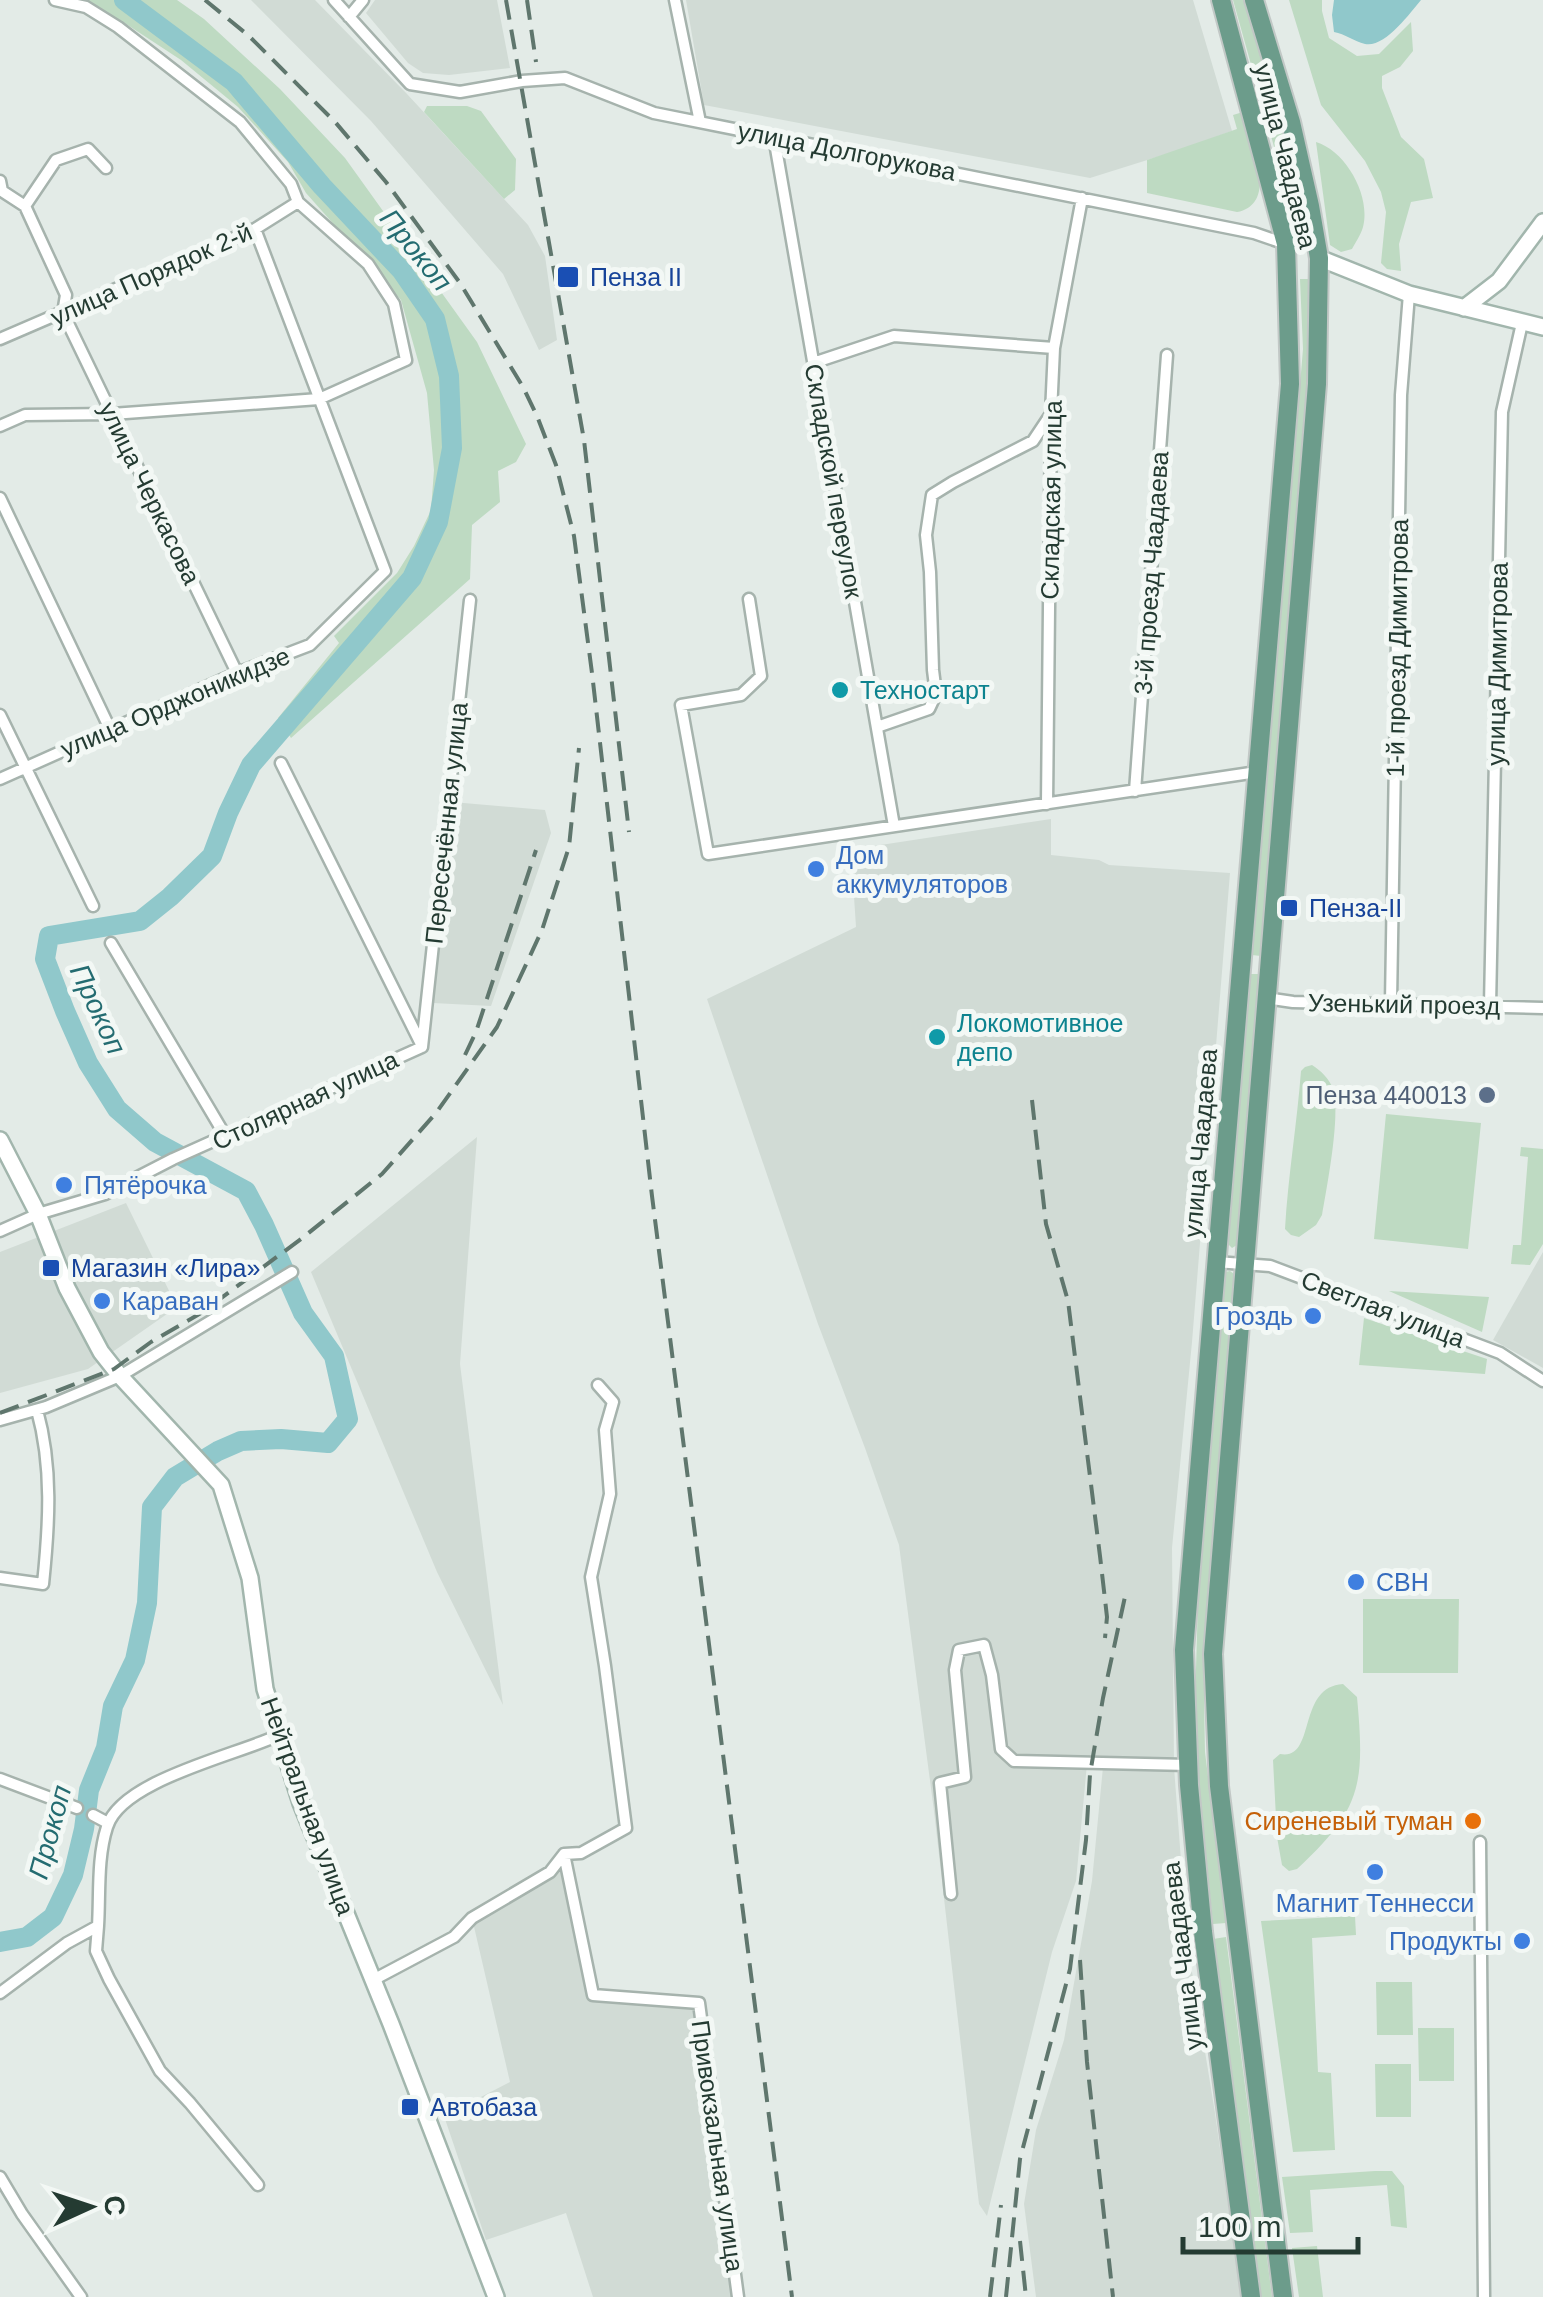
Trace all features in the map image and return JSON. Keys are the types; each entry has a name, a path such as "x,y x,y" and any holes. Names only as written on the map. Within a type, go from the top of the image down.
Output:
{"main road":[{"name":"улица Чаадаева","path":"1221,0 1286,244 1290,384 1184,1650 1188,1765 1203,1932 1251,2297"},
{"name":"улица Чаадаева","path":"1254,0 1291,122 1319,258 1317,384 1213,1654 1220,1786 1283,2297"},
{"path":"1464,308 1499,281 1543,222"},
{"path":"1286,244 1409,294 1543,327"},
{"name":"Нейтральная улица","path":"0,1140 38,1214 67,1288 101,1352 221,1485 250,1578 265,1689 301,1803 496,2297"}],"street":[{"path":"0,426 25,415 112,414 319,399 406,360 394,304 368,264 298,202 291,184 240,122 118,27 86,7 55,0"},
{"path":"334,0 349,17 363,0"},
{"path":"675,0 700,122"},
{"name":"улица Долгорукова","path":"349,17 410,84 460,92 522,80 565,78 654,112 1254,233 1286,244"},
{"name":"Складской переулок","path":"774,136 894,826"},
{"path":"0,181 2,191 25,206 56,160 88,149 106,168"},
{"name":"Складская улица","path":"1047,804 1054,348 1082,198"},
{"name":"улица Порядок 2-й","path":"0,340 255,229 298,202"},
{"name":"улица Черкасова","path":"25,206 66,295 63,313 237,673"},
{"path":"255,229 319,399"},
{"name":"1-й проезд Димитрова","path":"1391,1002 1402,395 1409,294"},
{"name":"улица Димитрова","path":"1490,1006 1502,412 1522,323"},
{"path":"813,363 894,336 1054,348"},
{"name":"3-й проезд Чаадаева","path":"1135,791 1167,355"},
{"name":"улица Орджоникидзе","path":"0,779 310,644 385,571 319,399"},
{"path":"877,727 929,709 936,694 926,535 932,495 1033,440 1051,413"},
{"path":"0,498 110,729"},
{"path":"749,599 761,676 741,695 681,705 708,854 1257,772"},
{"name":"Пересечённая улица","path":"422,1046 470,600"},
{"path":"0,716 93,906"},
{"path":"281,763 422,1046"},
{"path":"111,943 226,1137"},
{"name":"Узенький проезд","path":"1265,998 1543,1008"},
{"name":"Столярная улица","path":"38,1214 105,1194 422,1046"},
{"path":"0,1231 38,1214"},
{"name":"Светлая улица","path":"1215,1262 1270,1266 1500,1353 1543,1381"},
{"path":"0,1420 37,1410 120,1376 292,1272"},
{"path":"372,1980 454,1938 472,1918 550,1872 564,1854 581,1852 626,1828 606,1666 590,1577 610,1494 606,1430 612,1402 598,1384"},
{"path":"0,1578 43,1584 48,1530 46,1449 37,1410"},
{"path":"952,1894 940,1782 965,1777 955,1670 959,1650 984,1645 992,1675 1001,1750 1014,1761 1188,1765"},
{"path":"258,2185 160,2071 96,1952 102,1848 108,1823 140,1790 280,1735"},
{"path":"0,1779 77,1808"},
{"path":"93,1815 108,1823"},
{"path":"1480,1842 1484,2297"},
{"name":"Привокзальная улица","path":"564,1854 593,1994 698,2003 738,2297"},
{"path":"0,1993 67,1943 98,1926"},
{"path":"0,2177 81,2297"}],"shaded area":[{"path":"251,0 315,0 528,225 545,256 557,340 539,350 503,274 371,121"},
{"path":"375,0 497,0 510,68 449,75 423,73 408,63 366,13"},
{"path":"686,0 1193,0 1232,131 1090,178 704,105"},
{"path":"452,802 545,810 551,833 491,1006 433,1003"},
{"path":"1051,819 1051,855 1099,860 1109,865 1230,873 1172,1548 1174,1767 1187,1941 1241,2297 1036,2297 1024,2204 1036,2130 1064,2040 1092,1881 1103,1767 1087,1764 1076,1881 1052,1952 987,2216 979,2204 899,1545 818,1324 707,999 856,927 852,866 854,853 861,848"},
{"path":"477,1137 460,1364 503,1705 437,1572 311,1272"},
{"path":"126,1203 177,1307 88,1369 0,1393 0,1252"},
{"path":"1543,1252 1543,1368 1493,1340"},
{"path":"564,1854 593,1994 699,2003 733,2297 593,2297 566,2213 486,2240 444,2116 510,2082 472,1918 550,1872"}],"green space":[{"path":"70,0 177,0 204,19 280,89 345,158 477,342 526,444 516,462 498,471 500,502 472,525 470,579 291,738 278,718 339,643 334,636 397,573 431,510 434,470 427,393 401,300 306,193 288,162 238,107 181,60 120,20"},
{"path":"1233,0 1246,0 1296,183 1285,186"},
{"path":"1289,0 1322,0 1329,38 1357,56 1379,54 1411,22 1413,51 1400,67 1382,76 1382,88 1401,137 1424,159 1433,198 1411,202 1399,244 1401,271 1387,269 1381,263 1386,212 1381,192 1365,161 1321,105"},
{"path":"427,106 467,106 481,111 516,159 515,190 504,199 424,112"},
{"path":"1243,112 1259,169 1257,197 1250,207 1237,212 1147,193 1147,160 1237,129 1233,115"},
{"path":"1316,142 1337,155 1360,189 1365,215 1352,249 1341,252 1330,245"},
{"path":"1300,279 1311,279 1312,359 1261,956 1252,955 1303,349"},
{"path":"1250,974 1260,974 1237,1245 1232,1248 1228,1244"},
{"path":"1312,1065 1333,1089 1334,1132 1322,1215 1316,1225 1299,1237 1285,1229 1286,1209 1301,1071"},
{"path":"1386,1114 1481,1123 1468,1249 1374,1239"},
{"path":"1521,1147 1543,1149 1543,1244 1530,1265 1511,1264 1513,1245 1521,1245 1528,1157 1520,1156"},
{"path":"1225,1272 1234,1274 1207,1602 1204,1702 1205,1752 1226,1923 1213,1924 1196,1753 1195,1702 1198,1601"},
{"path":"1389,1291 1489,1297 1482,1332"},
{"path":"1364,1318 1487,1359 1485,1374 1359,1365"},
{"path":"1363,1599 1459,1599 1458,1673 1363,1673"},
{"path":"1343,1684 1357,1697 1360,1752 1354,1793 1335,1829 1297,1869 1289,1871 1282,1865 1277,1837 1273,1760 1299,1746 1319,1697 1328,1688"},
{"path":"1355,1916 1356,1935 1312,1938 1318,2072 1331,2073 1335,2150 1293,2152 1261,1921"},
{"path":"1226,1937 1272,2297 1261,2297 1213,1939"},
{"path":"1376,1982 1412,1982 1413,2035 1377,2035"},
{"path":"1418,2028 1454,2028 1454,2081 1419,2081"},
{"path":"1375,2064 1411,2064 1411,2117 1376,2117"},
{"path":"1392,2171 1404,2186 1407,2228 1391,2226 1387,2185 1310,2190 1313,2232 1290,2233 1282,2177"},
{"path":"1317,2246 1323,2297 1299,2297 1292,2248"}],"water":[{"path":"1334,0 1421,0 1388,36 1365,44 1334,32"}],"waterway":[{"name":"Прокоп","path":"0,1942 27,1937 53,1917 73,1875 89,1790 106,1748 113,1706 135,1660 147,1603 152,1507 175,1477 218,1451 241,1441 328,1443 348,1419 334,1356 303,1313 246,1191 155,1142 117,1109 88,1063 45,959 49,936 140,921 212,856 251,765 412,578 438,522 452,448 449,376 435,319 402,271 322,186 234,82 124,0"}],"railway":[{"path":"205,0 249,36 336,123 386,182 460,283 523,387 556,465 574,536 592,673 652,1196 792,2297"},
{"path":"506,0 584,440 629,832"},
{"path":"527,0 536,62"},
{"path":"0,1413 114,1369 201,1313 382,1174 436,1113 497,1027 542,930 569,847 579,748"},
{"path":"465,1055 536,850"},
{"path":"1032,1100 1046,1224 1068,1301 1107,1617 1105,1638"},
{"path":"1006,2297 1020,2159 1070,1969 1090,1774 1126,1592"},
{"path":"1080,1960 1113,2297"},
{"path":"990,2297 1001,2205"},
{"path":"1020,2241 1026,2297"}],"place":[{"name":"Пенза II","path":"568,277"},
{"name":"Техностарт","path":"840,690"},
{"name":"Дом аккумуляторов","path":"816,869"},
{"name":"Пенза-II","path":"1289,908"},
{"name":"Локомотивное депо","path":"937,1037"},
{"name":"Пенза 440013","path":"1487,1095"},
{"name":"Пятёрочка","path":"64,1185"},
{"name":"Магазин «Лира»","path":"51,1268"},
{"name":"Караван","path":"102,1301"},
{"name":"Гроздь","path":"1313,1316"},
{"name":"СВН","path":"1356,1582"},
{"name":"Сиреневый туман","path":"1473,1821"},
{"name":"Магнит Теннесси","path":"1375,1872"},
{"name":"Продукты","path":"1522,1941"},
{"name":"Автобаза","path":"410,2107"}]}
